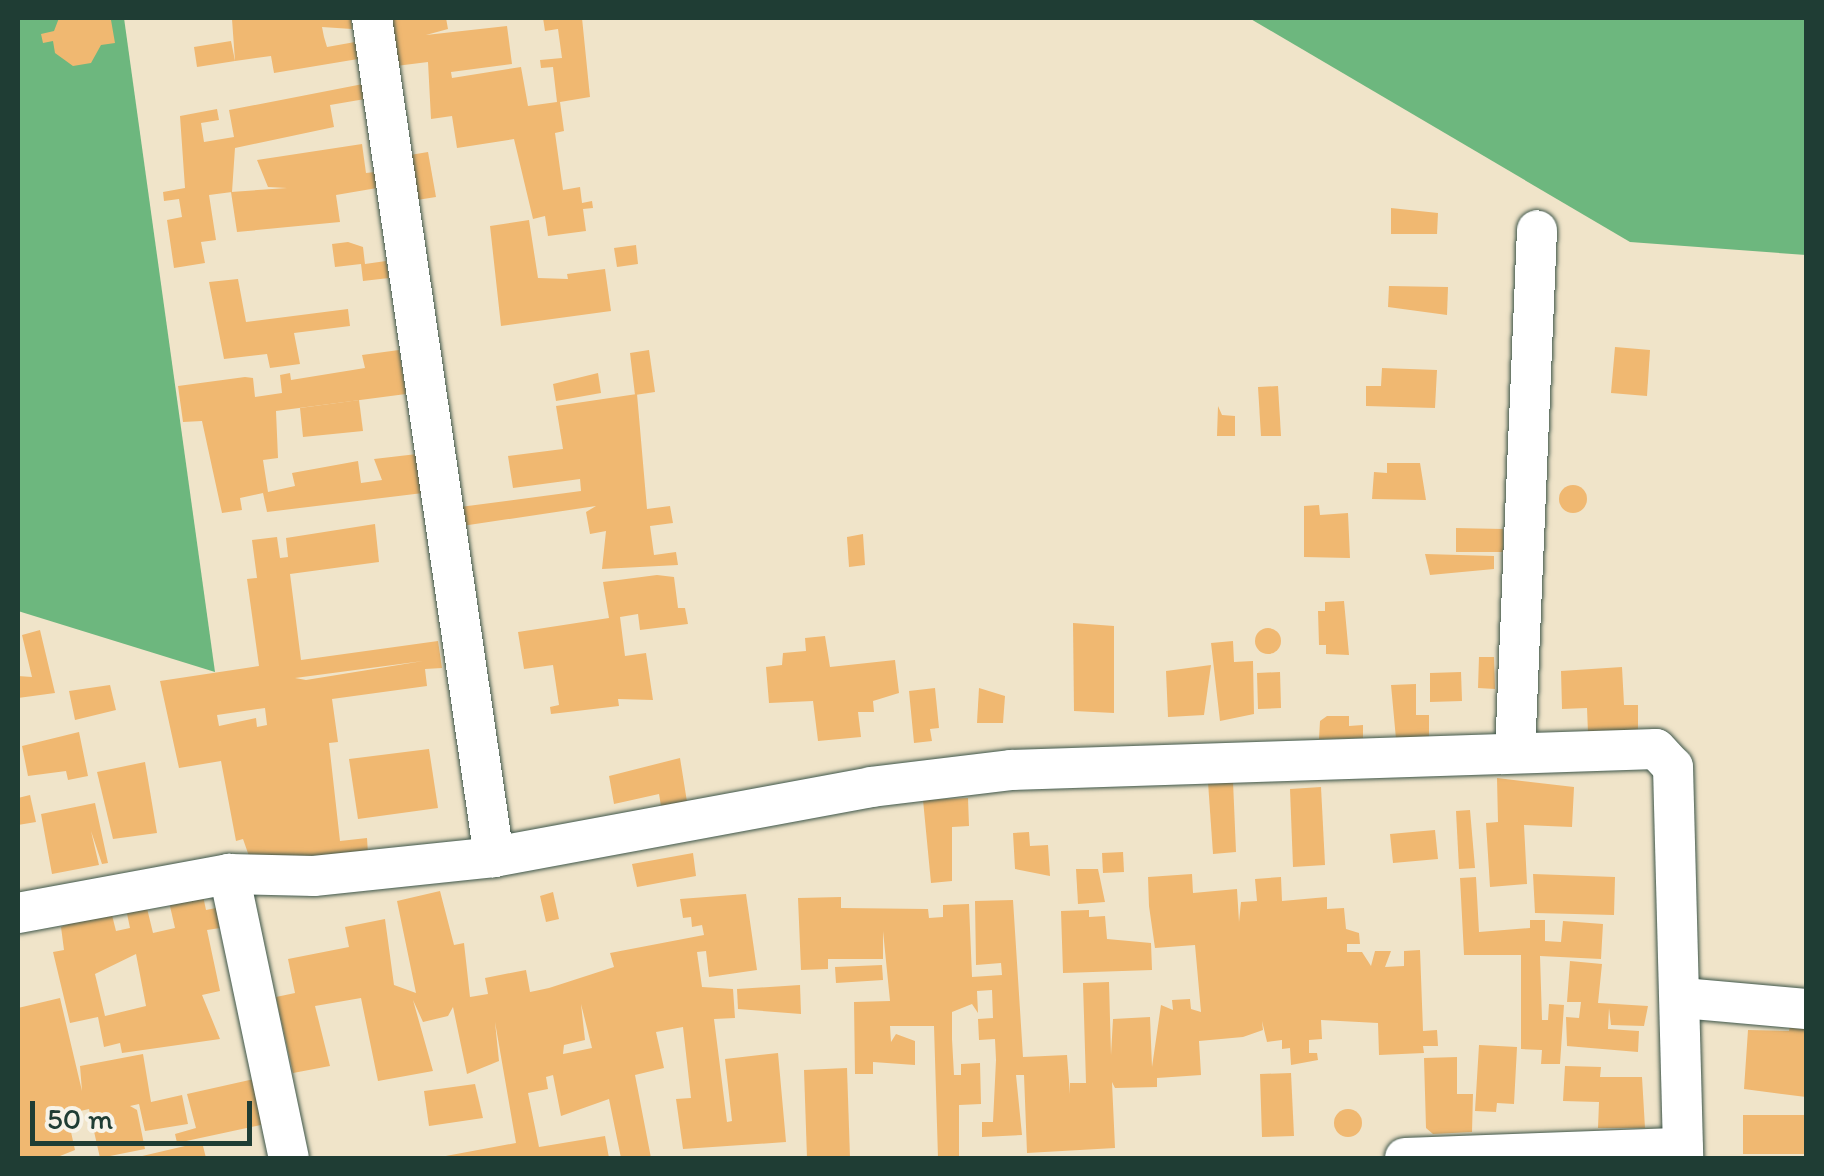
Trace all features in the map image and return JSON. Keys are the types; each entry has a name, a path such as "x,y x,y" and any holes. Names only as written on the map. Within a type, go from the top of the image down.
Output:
{"street":[{"path":"372,18 494,858"},
{"path":"1515,752 1538,230"},
{"path":"18,913 229,874 314,876 494,858 972,774 1656,749 1669,758 1683,998 1683,1153 1405,1158"},
{"path":"229,874 289,1158"},
{"path":"1683,998 1806,1009"}],"green space":[{"path":"18,18 124,18 215,672 18,611"},
{"path":"1249,18 1806,18 1806,255 1630,242"}],"building":[{"path":"59,18 111,20 115,43 101,45 91,63 73,66 55,53 53,41 43,43 41,34 54,31"},
{"path":"351,18 352,29 322,27 327,47 355,42 358,59 274,73 271,56 235,61 232,19"},
{"path":"388,18 446,18 448,29 426,35 507,26 512,64 451,72 452,78 521,67 528,106 557,102 553,67 541,68 540,60 562,58 558,29 545,31 543,18 582,18 590,97 560,102 564,131 555,133 563,190 580,187 582,203 592,201 593,208 583,209 586,231 548,236 545,216 533,219 514,139 457,148 452,116 431,119 428,62 396,66"},
{"path":"231,41 235,61 197,67 194,47"},
{"path":"363,84 365,99 330,105 334,127 235,148 232,192 209,195 216,240 201,242 205,263 174,268 167,220 182,217 179,199 164,201 163,192 185,188 180,116 217,109 219,120 201,123 204,142 234,137 229,110"},
{"path":"362,144 366,173 375,172 377,188 336,195 340,222 237,232 231,192 287,188 268,187 257,160"},
{"path":"428,152 436,197 417,200 410,155"},
{"path":"1391,208 1438,213 1437,234 1391,234"},
{"path":"529,220 538,278 568,279 567,274 605,269 611,311 501,326 490,226"},
{"path":"348,242 363,247 365,264 386,261 389,278 363,281 361,264 335,267 332,244"},
{"path":"636,245 638,264 617,267 614,248"},
{"path":"238,279 246,322 348,309 350,326 294,333 300,364 270,368 267,354 224,359 209,282"},
{"path":"1389,286 1448,287 1447,315 1388,307"},
{"path":"1615,347 1650,350 1647,396 1611,393"},
{"path":"399,350 406,394 276,411 278,458 263,460 268,492 295,486 292,473 358,461 361,483 382,480 374,459 417,454 423,493 267,512 263,493 240,498 242,510 222,513 202,421 183,422 178,386 245,377 253,378 255,397 282,393 280,375 290,373 291,380 365,368 362,355"},
{"path":"649,350 655,392 635,395 630,353"},
{"path":"1382,368 1437,370 1435,408 1366,406 1366,386 1381,386"},
{"path":"598,373 601,393 556,401 553,384"},
{"path":"1278,386 1281,436 1261,436 1258,387"},
{"path":"637,394 647,509 670,506 673,523 650,526 654,555 676,552 678,565 602,569 606,531 590,534 586,512 596,506 462,526 460,507 581,491 580,479 513,488 508,456 563,449 556,406"},
{"path":"359,400 363,431 303,437 300,408"},
{"path":"1218,406 1222,415 1235,416 1235,436 1217,436"},
{"path":"1387,463 1420,463 1426,500 1372,499 1374,472 1387,473"},
{"path":"1573,485 1583,489 1587,499 1583,509 1573,513 1563,509 1559,499 1563,489"},
{"path":"1319,505 1320,515 1348,513 1350,558 1304,557 1304,506"},
{"path":"375,524 379,562 290,574 301,660 438,641 442,668 425,669 427,686 332,699 338,742 329,743 340,841 367,838 368,853 250,859 243,839 236,841 221,761 179,768 160,681 259,666 247,579 257,578 252,540 277,537 280,558 288,557 286,538","holes":["423,661 306,680 295,678","265,708 267,725 257,727 256,718 219,726 217,715"]},
{"path":"1456,528 1503,529 1503,552 1456,552"},
{"path":"863,534 865,565 849,567 847,537"},
{"path":"1425,554 1494,556 1494,569 1430,575"},
{"path":"657,575 674,577 678,608 685,608 688,624 640,630 638,614 620,617 625,656 646,653 653,700 618,699 619,706 551,714 550,707 559,705 553,665 524,669 518,632 609,618 603,582"},
{"path":"1344,601 1349,655 1326,654 1326,645 1319,645 1318,611 1325,611 1325,602"},
{"path":"1073,623 1114,626 1114,713 1074,711"},
{"path":"1268,628 1277,632 1281,641 1277,650 1268,654 1259,650 1255,641 1259,632"},
{"path":"40,630 55,693 18,698 18,676 32,677 22,635"},
{"path":"825,636 830,667 895,660 899,693 873,701 874,712 858,712 861,737 818,741 813,701 769,703 766,667 782,665 783,653 806,651 805,638"},
{"path":"1233,641 1234,662 1253,661 1254,714 1220,721 1211,643"},
{"path":"1479,657 1494,657 1495,689 1478,688"},
{"path":"1211,665 1204,715 1168,717 1166,671"},
{"path":"1622,667 1624,705 1638,705 1638,731 1588,733 1587,708 1562,709 1561,671"},
{"path":"1280,672 1281,708 1258,709 1257,673"},
{"path":"1461,672 1462,701 1430,702 1430,673"},
{"path":"1416,684 1416,715 1429,715 1429,737 1396,739 1391,685"},
{"path":"110,685 116,710 75,720 69,691"},
{"path":"935,688 939,728 930,729 932,741 914,743 909,691"},
{"path":"979,688 1005,696 1003,723 977,723"},
{"path":"1327,716 1349,716 1349,726 1363,725 1363,738 1319,739 1320,721"},
{"path":"79,732 88,776 68,780 66,771 28,776 22,746"},
{"path":"429,749 438,808 358,819 349,759"},
{"path":"680,758 688,808 662,812 659,794 614,804 609,776"},
{"path":"145,762 157,833 113,839 97,772"},
{"path":"1497,778 1574,787 1572,827 1524,825 1527,884 1490,887 1486,823 1498,822"},
{"path":"1233,781 1236,852 1213,854 1208,782"},
{"path":"1321,787 1325,865 1293,867 1290,789"},
{"path":"30,795 36,822 18,825 18,798"},
{"path":"968,798 969,826 952,827 952,881 931,883 923,800"},
{"path":"95,803 108,863 102,864 91,831 99,865 52,874 41,814"},
{"path":"1470,810 1475,868 1459,869 1456,811"},
{"path":"1435,830 1438,859 1393,863 1390,834"},
{"path":"1029,832 1030,846 1048,845 1050,876 1015,869 1013,833"},
{"path":"1123,852 1124,872 1103,873 1102,853"},
{"path":"693,853 696,876 637,887 632,864"},
{"path":"1076,869 1098,869 1105,902 1078,904"},
{"path":"1192,874 1193,893 1237,889 1239,922 1241,902 1257,901 1255,879 1281,877 1282,901 1327,897 1327,909 1344,908 1346,929 1359,933 1360,944 1347,944 1347,952 1362,952 1371,966 1375,951 1391,951 1385,967 1404,966 1404,951 1420,950 1423,1031 1437,1030 1438,1046 1423,1046 1424,1053 1379,1055 1378,1023 1321,1020 1322,1039 1309,1040 1309,1053 1317,1053 1318,1060 1291,1065 1290,1048 1282,1049 1282,1040 1267,1042 1262,1021 1263,1030 1243,1037 1199,1041 1201,1075 1157,1078 1157,1087 1115,1088 1112,1082 1115,1148 1027,1153 1024,1075 1016,1075 1022,1135 982,1137 982,1122 993,1122 996,1060 995,1039 979,1040 978,1019 993,1018 992,990 977,991 978,1013 972,1004 952,1012 952,1039 954,1075 961,1075 961,1064 980,1063 981,1104 959,1105 959,1156 938,1158 934,1026 890,1026 891,1042 896,1034 915,1041 915,1065 873,1062 873,1074 855,1074 854,1002 890,1001 883,931 883,959 828,959 828,969 801,970 798,898 841,897 841,908 928,909 929,918 943,917 943,905 969,904 972,977 1002,975 1001,963 976,965 975,901 1013,900 1023,1057 1067,1055 1070,1094 1070,1083 1086,1083 1083,983 1109,982 1111,1055 1113,1019 1150,1017 1152,1067 1161,1005 1173,1010 1172,1000 1190,999 1191,1009 1201,1012 1195,945 1155,948 1149,906 1148,877"},
{"path":"1533,874 1615,877 1614,915 1535,913"},
{"path":"1476,877 1479,932 1530,928 1530,920 1545,920 1545,941 1561,942 1563,921 1603,924 1601,959 1540,956 1542,1020 1548,1020 1549,1004 1564,1005 1560,1064 1541,1064 1542,1050 1521,1049 1521,955 1464,955 1460,878"},
{"path":"201,886 206,910 216,908 220,928 207,930 220,991 202,995 220,1039 122,1053 120,1043 104,1047 98,1017 70,1023 53,952 64,950 61,927 110,907 116,931 130,928 125,904 145,900 153,933 175,928 167,893","holes":["136,954 146,1006 105,1016 95,974"]},
{"path":"440,891 454,945 464,943 470,997 488,994 485,978 526,970 530,992 614,967 610,953 704,935 702,925 692,927 691,917 683,918 680,899 746,894 757,970 709,977 706,951 697,952 702,987 733,989 735,1018 714,1019 727,1122 732,1121 725,1059 778,1053 786,1142 683,1149 676,1099 691,1098 683,1027 656,1032 664,1068 635,1075 651,1158 621,1158 609,1099 561,1116 553,1075 546,1077 548,1089 528,1093 539,1147 605,1136 609,1158 435,1158 516,1143 495,1022 499,1061 467,1074 453,1007 448,1016 423,1022 413,1000 433,1071 378,1081 361,998 315,1006 330,1066 293,1073 276,997 295,993 288,959 349,947 345,927 385,919 394,985 416,993 397,901","holes":["581,1004 592,1048 563,1054 564,1045 585,1040"]},
{"path":"553,892 559,919 546,922 540,896"},
{"path":"1089,910 1089,917 1105,916 1107,939 1151,943 1152,970 1063,973 1061,911"},
{"path":"1570,961 1602,964 1598,1003 1648,1006 1644,1026 1611,1025 1609,1008 1608,1029 1639,1031 1638,1052 1567,1046 1566,1017 1579,1018 1581,1002 1567,1002"},
{"path":"882,965 883,980 836,983 835,967"},
{"path":"800,985 801,1014 738,1009 737,989"},
{"path":"60,998 82,1091 80,1066 143,1054 151,1102 182,1095 188,1124 145,1131 139,1104 130,1106 137,1110 145,1149 100,1158 89,1109 67,1114 75,1150 55,1158 18,1158 18,1008"},
{"path":"1790,1026 1806,1027 1806,1097 1744,1089 1748,1030 1789,1031"},
{"path":"1479,1045 1517,1047 1514,1104 1497,1103 1496,1112 1475,1111"},
{"path":"1457,1057 1457,1094 1473,1094 1472,1132 1433,1134 1426,1128 1424,1058"},
{"path":"1565,1066 1601,1067 1600,1077 1642,1077 1645,1128 1598,1128 1599,1102 1563,1101"},
{"path":"847,1068 850,1158 807,1158 804,1070"},
{"path":"1291,1073 1294,1136 1262,1137 1260,1074"},
{"path":"254,1079 265,1124 177,1143 175,1134 196,1128 187,1094"},
{"path":"475,1084 483,1118 429,1126 424,1091"},
{"path":"1348,1109 1358,1113 1362,1123 1358,1133 1348,1137 1338,1133 1334,1123 1338,1113"},
{"path":"1743,1115 1806,1115 1806,1154 1743,1154"},
{"path":"202,1142 206,1158 138,1158 138,1157"}]}
